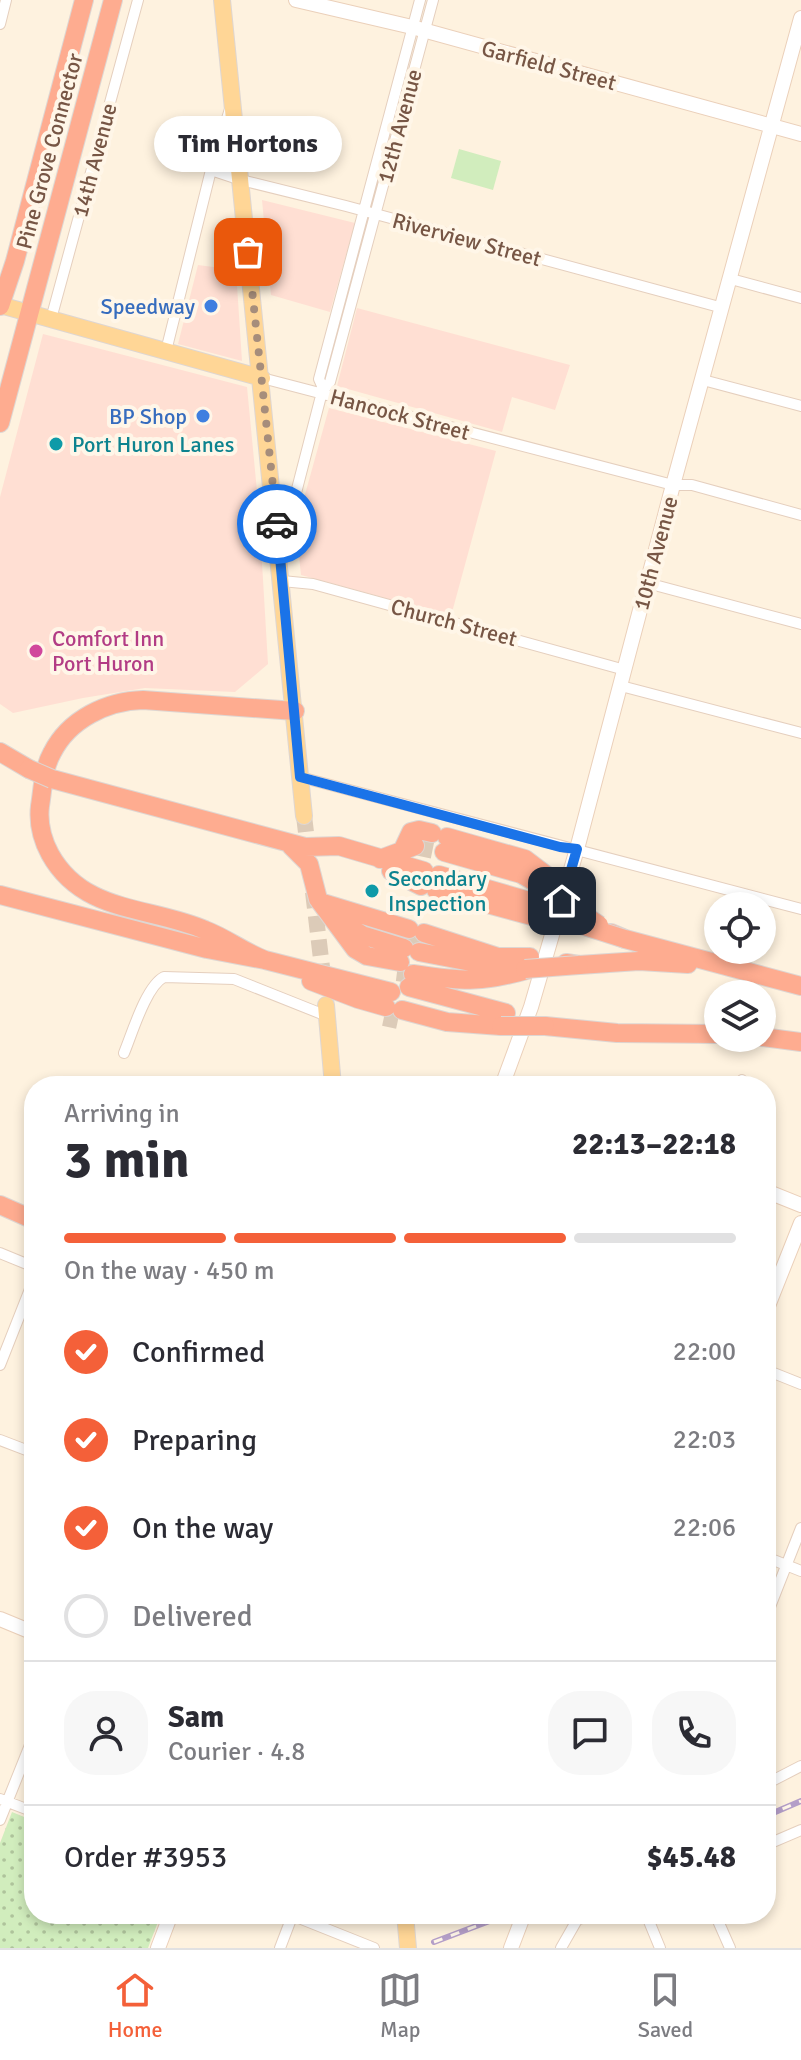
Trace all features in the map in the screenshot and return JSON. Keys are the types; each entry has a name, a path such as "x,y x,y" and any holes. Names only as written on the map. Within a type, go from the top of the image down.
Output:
{"highway":[{"name":"Pine Grove Connector","path":"0,306 15,261 84,0"},
{"name":"Pine Grove Connector","path":"0,423 113,0"},
{"path":"295,711 156,700 126,701 101,708 79,722 52,751 45,771 39,814 43,835 61,871 84,891 113,905 205,930 290,970 336,998 404,977 498,957 526,966 639,961 754,973"},
{"path":"0,752 29,771"},
{"path":"0,767 29,771 310,848 333,845 417,860 545,897 620,937 801,986"},
{"path":"281,841 294,848 309,864 323,906 355,949 404,977 503,1019 566,1029 704,1034"},
{"path":"417,860 525,859 545,897 581,916"},
{"path":"0,895 290,970 468,982 505,978 526,966"},
{"path":"323,906 328,906 404,977 466,1023 503,1019 566,1029"},
{"path":"776,1039 801,1042"},
{"path":"0,1205 24,1216"}],"main road":[{"path":"222,0 304,816"},
{"name":"Hancock Street","path":"0,306 262,378"},
{"path":"327,1011 332,1076"},
{"path":"406,1924 408,1948"}],"street":[{"path":"0,24 6,0"},
{"name":"14th Avenue","path":"51,319 138,0"},
{"name":"Garfield Street","path":"296,0 418,29 801,134"},
{"name":"12th Avenue","path":"322,390 330,382 376,215 418,29 420,0"},
{"name":"12th Avenue","path":"280,556 322,390 319,379 363,211 418,29 433,0"},
{"name":"10th Avenue","path":"506,1076 531,1007 577,849 801,18"},
{"path":"166,351 211,170 232,103"},
{"name":"Riverview Street","path":"211,170 723,308"},
{"path":"731,279 801,298"},
{"name":"Hancock Street","path":"262,378 322,390 401,415 673,485 692,485 801,515"},
{"path":"703,380 801,406"},
{"name":"Church Street","path":"282,581 313,584 625,670"},
{"path":"647,583 801,624"},
{"path":"621,686 801,733"},
{"path":"300,777 801,909"},
{"path":"124,1053 150,991 157,981 169,977 234,979 327,1011"},
{"path":"776,1195 801,1205"},
{"path":"776,1286 801,1223"},
{"path":"0,1253 24,1263"},
{"path":"0,1365 24,1304"},
{"path":"776,1374 801,1384"},
{"path":"0,1440 24,1449"},
{"path":"776,1591 801,1528"},
{"path":"776,1561 801,1571"},
{"path":"0,1619 24,1629"},
{"path":"0,1820 4,1800 24,1757"},
{"path":"776,1779 801,1766"},
{"path":"4,1800 24,1808"},
{"path":"776,1841 801,1830"},
{"path":"158,1948 167,1924"},
{"path":"280,1948 289,1924"},
{"path":"314,1924 374,1948"},
{"path":"511,1948 520,1924"},
{"path":"561,1948 575,1924"},
{"path":"650,1924 660,1948"},
{"path":"719,1924 730,1948"}],"shaded area":[{"path":"262,200 355,223 330,312 271,295"},
{"path":"198,265 236,270 242,361 178,344"},
{"path":"357,308 570,365 555,410 512,397 502,432 337,386"},
{"path":"43,334 247,387 259,512 268,664 235,692 145,688 13,713 0,704 0,497"},
{"path":"329,408 496,451 451,616 301,575 296,527"}],"green space":[{"path":"459,149 501,161 493,190 451,178"},
{"path":"12,1812 24,1817 24,1924 157,1924 148,1948 0,1948 0,1843"}],"tunnel":[{"path":"304,816 309,857"},
{"path":"415,846 444,852"},
{"path":"313,892 324,984"},
{"path":"406,939 422,943"},
{"path":"397,972 413,974"},
{"path":"384,1017 398,1020"}],"railway":[{"path":"776,1812 801,1801"},
{"path":"434,1942 482,1924"}],"way so far":[{"path":"248,252 277,524"}],"place":[{"name":"Tim Hortons","path":"248,252"},
{"name":"Speedway","path":"211,306"},
{"name":"BP Shop","path":"203,416"},
{"name":"Port Huron Lanes","path":"56,444"},
{"name":"Comfort Inn Port Huron","path":"36,651"},
{"name":"Secondary Inspection","path":"372,891"}],"route":[{"path":"277,524 300,777 577,849 562,901"}]}
